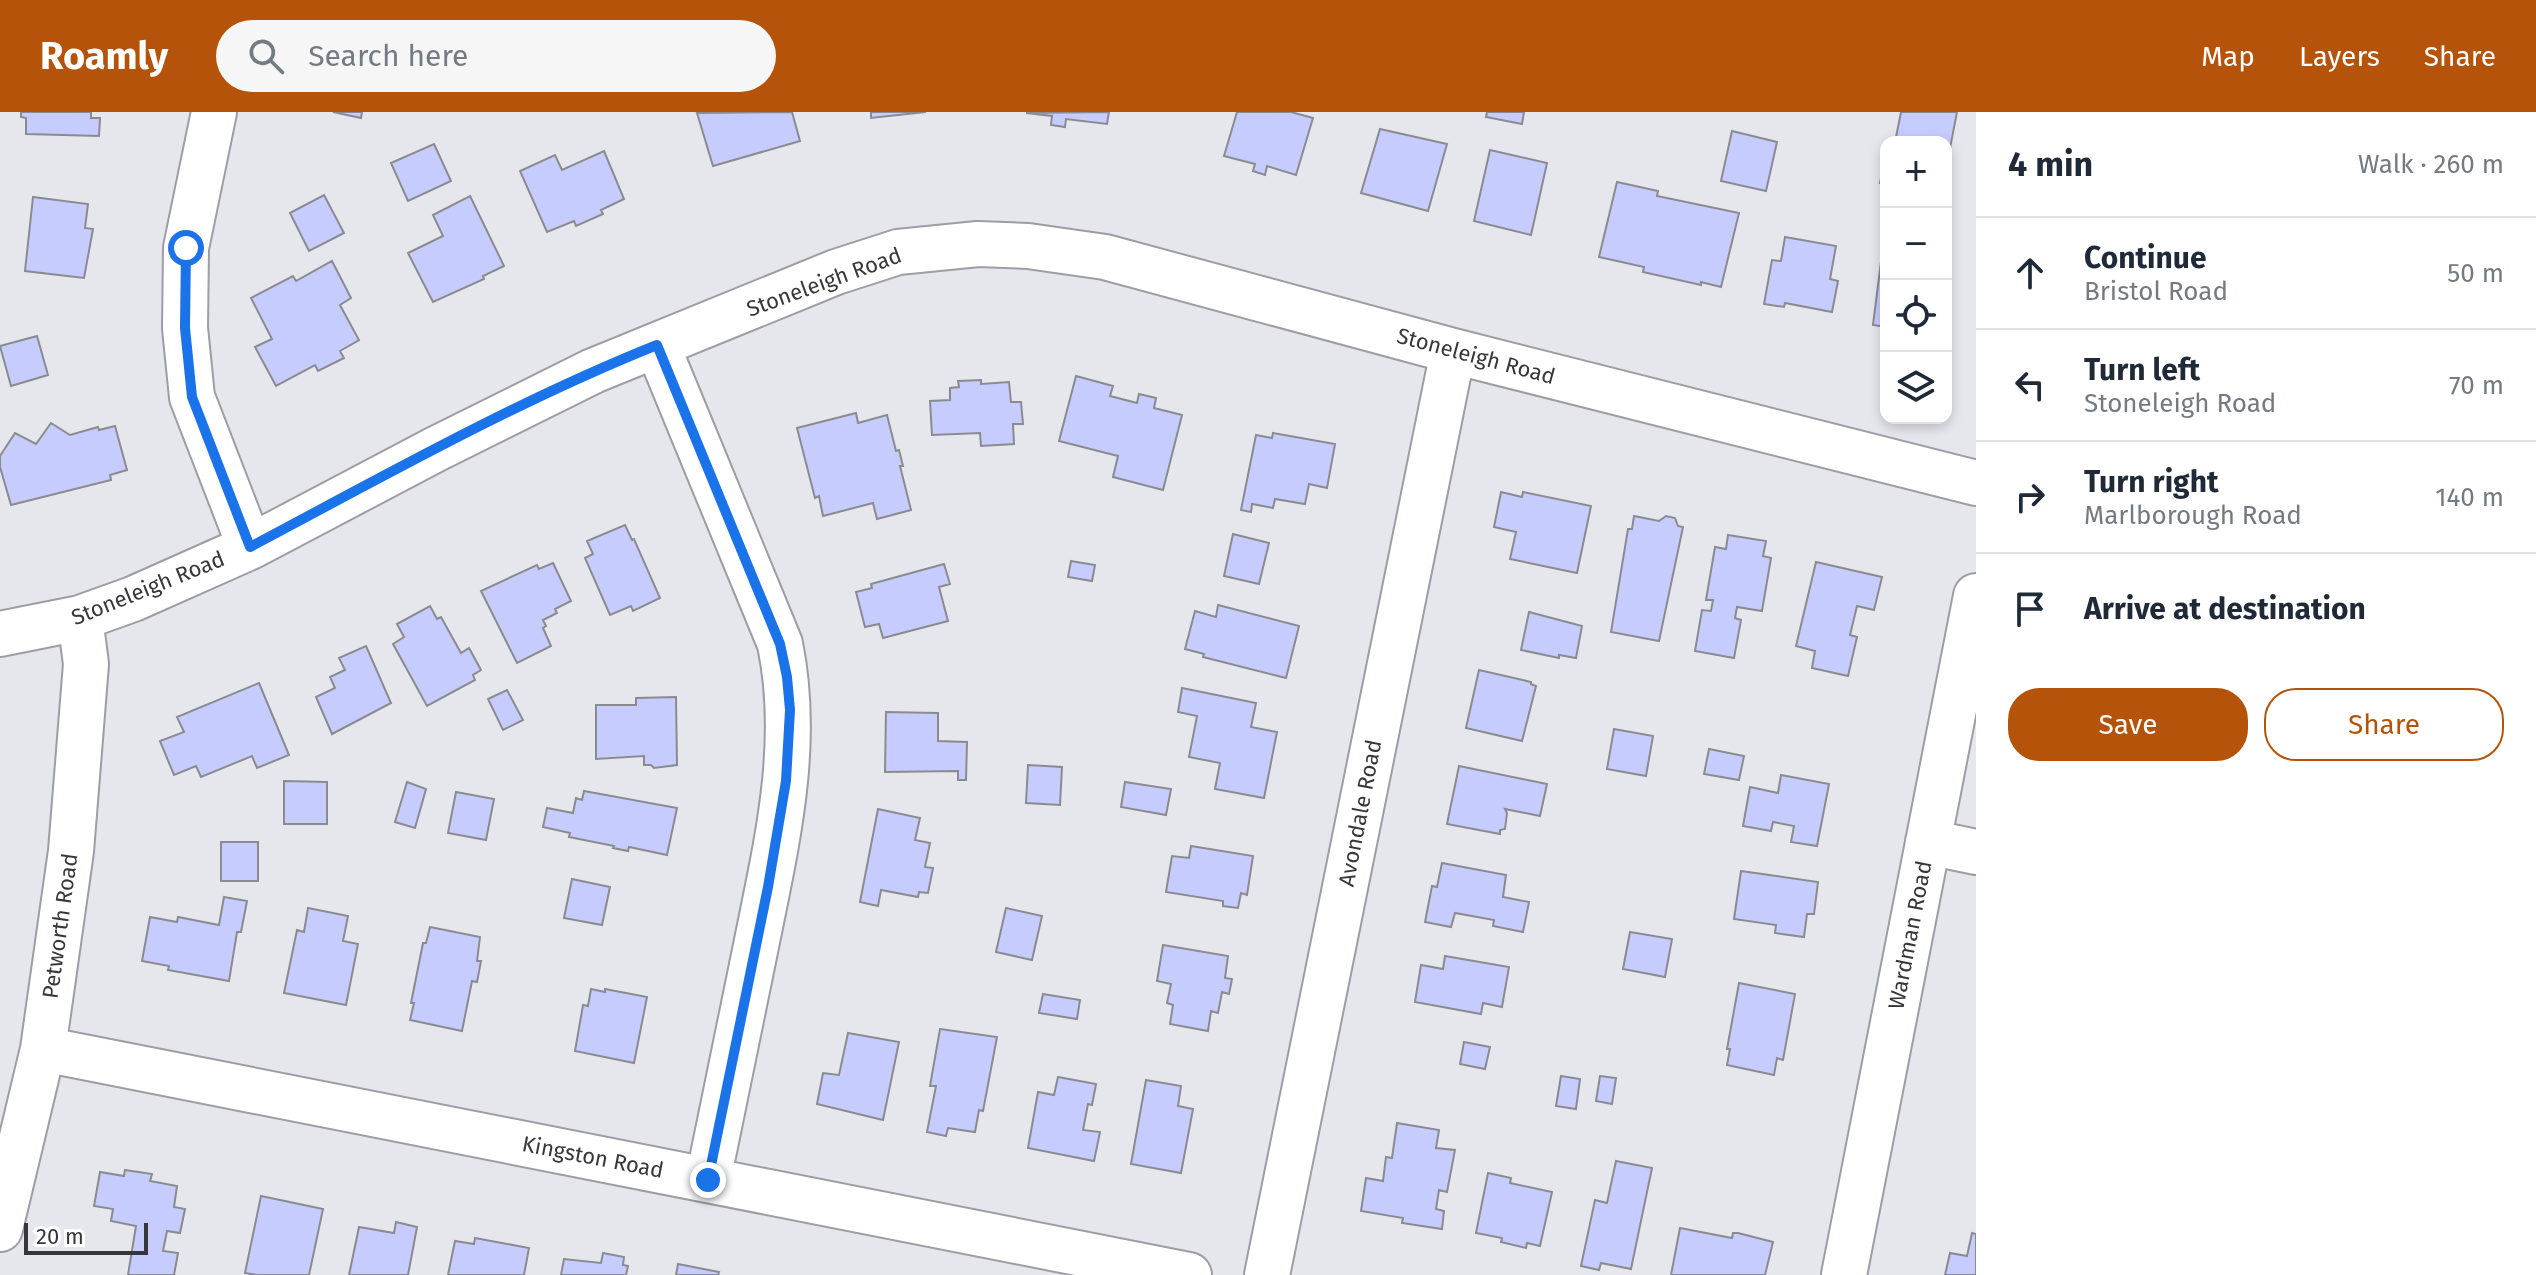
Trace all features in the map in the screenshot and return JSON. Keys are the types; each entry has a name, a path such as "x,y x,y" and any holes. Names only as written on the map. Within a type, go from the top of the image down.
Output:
{"street":[{"path":"214,112 186,248 185,328 192,397 250,547"},
{"name":"Stoneleigh Road","path":"0,634 80,618 133,599 250,547 593,371 836,272 898,252 978,244 1028,246 1105,257 1453,351 1976,483"},
{"path":"657,345 780,644 790,710 786,781 768,887 708,1180"},
{"name":"Avondale Road","path":"1267,1275 1453,351"},
{"name":"Wardman Road","path":"1844,1275 1976,596"},
{"name":"Petworth Road","path":"0,1229 43,1049 71,851 86,664 80,618"},
{"path":"1928,842 1976,852"},
{"name":"Kingston Road","path":"43,1049 1189,1275"}],"building":[{"path":"21,112 91,112 91,118 100,118 99,136 26,134 26,118 21,117"},
{"path":"333,112 362,112 361,118"},
{"path":"792,112 800,141 713,166 697,113"},
{"path":"871,112 926,112 871,118"},
{"path":"1109,112 1107,124 1066,119 1065,127 1051,125 1052,116 1026,113"},
{"path":"1237,112 1291,112 1313,118 1296,175 1267,166 1265,175 1253,171 1255,164 1224,156"},
{"path":"1487,112 1524,112 1522,124 1486,117"},
{"path":"1901,112 1957,112 1952,138 1896,136"},
{"path":"1380,129 1447,144 1428,211 1361,193"},
{"path":"1732,131 1777,142 1766,191 1721,181"},
{"path":"434,144 451,181 408,201 391,163"},
{"path":"1490,150 1547,163 1531,235 1474,221"},
{"path":"604,151 624,199 601,210 603,214 576,226 574,221 547,232 520,171 555,155 562,170"},
{"path":"1617,182 1658,191 1657,196 1739,213 1721,287 1643,272 1644,267 1599,257"},
{"path":"324,195 344,233 309,251 290,213"},
{"path":"470,196 504,266 483,276 484,279 433,302 408,253 443,236 433,215"},
{"path":"33,197 88,204 85,228 93,229 84,278 25,271"},
{"path":"1785,237 1836,246 1830,279 1838,281 1832,312 1785,303 1784,307 1764,304 1772,260 1781,261"},
{"path":"332,261 351,298 340,305 359,340 340,351 344,358 318,371 315,365 276,386 255,347 272,339 251,298 293,276 296,281"},
{"path":"1880,270 1880,326 1873,325"},
{"path":"37,336 48,375 11,386 0,346"},
{"path":"1076,376 1113,386 1110,396 1137,403 1139,394 1156,398 1154,408 1182,415 1163,490 1113,477 1118,456 1059,441"},
{"path":"981,380 981,384 1009,382 1011,402 1021,402 1023,424 1013,424 1014,444 981,446 980,433 932,435 930,401 950,400 950,388 959,387 958,381"},
{"path":"856,413 858,423 887,415 896,451 899,450 911,510 877,519 873,503 823,516 819,496 815,498 797,428"},
{"path":"51,423 70,435 115,426 127,470 110,475 111,480 11,505 0,467 0,456 15,433 36,444"},
{"path":"1273,433 1335,444 1327,488 1309,484 1305,504 1275,499 1273,508 1252,504 1251,512 1241,510 1256,435 1272,438"},
{"path":"1501,492 1522,497 1523,492 1591,506 1577,573 1510,559 1516,532 1494,527"},
{"path":"1634,516 1659,521 1666,516 1675,518 1678,526 1683,527 1659,641 1611,632 1628,529 1632,529"},
{"path":"625,525 660,598 633,611 631,606 610,615 585,558 593,554 587,541"},
{"path":"1233,534 1269,543 1259,584 1224,576"},
{"path":"1728,535 1766,541 1763,556 1771,558 1762,611 1737,607 1735,618 1741,620 1734,658 1695,651 1702,610 1711,611 1713,600 1706,600 1715,547 1726,549"},
{"path":"1071,561 1095,565 1092,581 1068,577"},
{"path":"1816,562 1882,577 1874,610 1857,606 1850,635 1857,637 1848,676 1812,668 1815,651 1796,646"},
{"path":"553,563 571,601 543,620 551,646 517,663 481,591 537,565 539,569"},
{"path":"944,564 950,584 939,587 948,621 883,638 879,624 865,627 856,592 872,588 871,584"},
{"path":"1218,605 1299,626 1286,678 1203,657 1204,654 1185,649 1195,611 1216,617"},
{"path":"430,606 437,619 441,617 461,653 469,648 481,670 473,675 475,680 427,706 393,644 404,637 397,624"},
{"path":"1529,612 1582,626 1576,658 1559,655 1559,658 1521,650"},
{"path":"366,646 391,703 332,734 316,697 335,688 330,677 345,670 339,658"},
{"path":"1479,670 1531,682 1536,686 1522,741 1466,728"},
{"path":"259,683 289,755 257,768 252,756 201,777 196,766 174,775 160,741 184,732 177,717"},
{"path":"1182,688 1256,703 1251,727 1277,732 1264,798 1215,789 1220,763 1189,757 1197,716 1178,712"},
{"path":"507,690 523,720 503,730 488,699"},
{"path":"676,697 677,765 654,768 644,765 644,756 596,759 596,705 636,705 636,698"},
{"path":"886,712 938,713 938,741 967,742 966,780 958,780 958,771 885,772"},
{"path":"1614,729 1653,736 1646,776 1607,769"},
{"path":"1709,749 1744,756 1739,780 1704,774"},
{"path":"1028,765 1062,767 1060,805 1026,803"},
{"path":"1459,766 1547,784 1540,816 1505,809 1505,829 1500,830 1500,834 1447,824"},
{"path":"1781,775 1829,784 1817,846 1791,842 1794,826 1773,822 1771,831 1743,826 1750,787 1778,793"},
{"path":"284,781 327,782 327,824 284,824"},
{"path":"407,782 426,789 415,828 395,822"},
{"path":"1125,782 1171,789 1166,815 1121,807"},
{"path":"584,791 677,808 667,855 629,847 628,851 613,848 543,827 547,808 573,813 576,798 582,800"},
{"path":"456,792 494,799 486,840 448,833"},
{"path":"878,809 920,818 915,840 930,843 925,867 933,868 928,893 919,892 918,897 881,890 878,906 860,902"},
{"path":"221,842 258,842 258,881 221,881"},
{"path":"1191,846 1253,856 1247,895 1241,893 1238,908 1223,906 1223,901 1166,892 1172,856 1189,858"},
{"path":"1442,863 1506,875 1503,897 1529,902 1523,932 1493,926 1494,920 1455,913 1451,927 1425,922 1432,886 1437,887"},
{"path":"1741,871 1818,882 1814,914 1807,914 1804,937 1775,933 1776,925 1734,919"},
{"path":"572,879 610,887 602,925 564,918"},
{"path":"224,897 247,901 241,932 237,932 229,981 168,970 169,966 142,961 150,917 177,922 178,917 219,925"},
{"path":"308,908 348,916 343,941 358,944 346,1005 284,993 297,930 304,932"},
{"path":"1006,908 1042,916 1032,960 996,952"},
{"path":"430,927 480,937 477,961 481,961 477,982 472,981 462,1031 410,1020 423,943 426,943"},
{"path":"1630,932 1672,939 1665,977 1623,969"},
{"path":"1163,945 1228,956 1225,978 1232,979 1229,994 1222,992 1218,1013 1211,1011 1208,1031 1170,1024 1173,1005 1167,1003 1171,984 1157,981"},
{"path":"1445,956 1509,967 1502,1007 1483,1003 1481,1014 1415,1002 1421,965 1443,969"},
{"path":"1739,983 1795,994 1783,1060 1777,1058 1774,1075 1727,1065"},
{"path":"591,989 647,997 634,1063 575,1051 583,1005 588,1006"},
{"path":"1043,994 1080,1000 1077,1019 1039,1013"},
{"path":"940,1029 997,1037 983,1111 979,1110 975,1132 948,1128 946,1136 927,1132 936,1086 930,1086"},
{"path":"848,1033 899,1042 883,1120 817,1104 823,1073 839,1075"},
{"path":"1464,1042 1490,1047 1485,1069 1460,1064"},
{"path":"1561,1076 1580,1079 1576,1109 1556,1106"},
{"path":"1600,1076 1616,1078 1612,1104 1596,1101"},
{"path":"1058,1077 1096,1084 1083,1130 1100,1132 1094,1161 1028,1148 1038,1092 1054,1095"},
{"path":"1146,1080 1181,1086 1178,1106 1193,1109 1181,1173 1131,1164"},
{"path":"1397,1123 1439,1130 1436,1148 1455,1150 1447,1192 1439,1190 1436,1209 1444,1211 1442,1229 1402,1223 1403,1218 1361,1211 1366,1178 1383,1181 1386,1157 1392,1158"},
{"path":"1616,1161 1652,1168 1631,1269 1601,1263 1599,1270 1581,1266 1595,1200 1607,1203"},
{"path":"125,1170 152,1174 150,1181 177,1186 174,1207 185,1209 180,1233 167,1231 163,1251 178,1253 174,1275 128,1275 136,1226 111,1221 113,1209 94,1206 100,1172 124,1176"},
{"path":"1488,1173 1511,1178 1510,1183 1552,1192 1540,1246 1527,1243 1526,1248 1501,1242 1502,1238 1476,1233"},
{"path":"261,1196 323,1209 309,1275 245,1273"},
{"path":"396,1222 417,1227 408,1275 349,1275 359,1227 394,1233"},
{"path":"1680,1228 1732,1238 1733,1233 1738,1233 1773,1242 1765,1275 1671,1275"},
{"path":"1972,1233 1976,1234 1976,1275 1945,1275 1950,1253 1967,1256"},
{"path":"475,1238 529,1248 524,1275 448,1275 455,1241 474,1244"},
{"path":"603,1253 624,1257 623,1265 628,1266 626,1275 561,1275 564,1259 601,1263"},
{"path":"678,1264 719,1272 718,1275 676,1275"}],"route":[{"path":"186,248 185,328 192,397 250,547 520,406 657,345 780,644 790,710 786,781 768,887 708,1180"}]}
